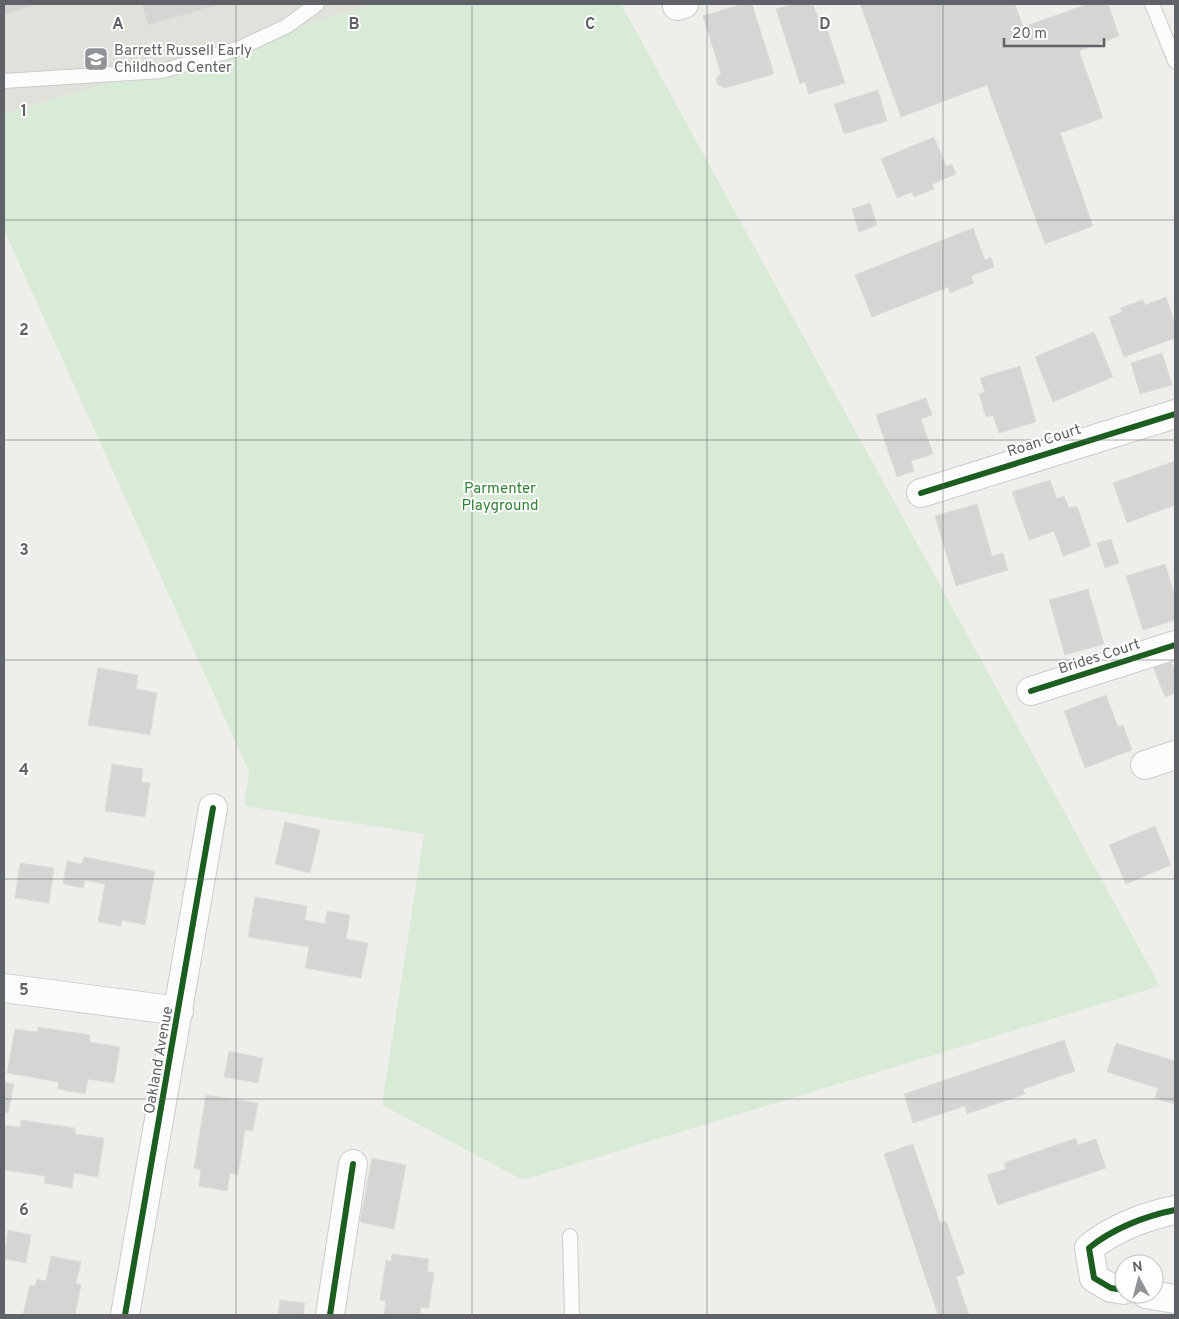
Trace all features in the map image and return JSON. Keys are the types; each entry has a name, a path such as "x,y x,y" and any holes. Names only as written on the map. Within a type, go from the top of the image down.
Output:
{"street":[{"name":"Roan Court","path":"921,492 1175,414"},
{"name":"Brides Court","path":"1031,691 1175,645"},
{"path":"1145,765 1175,755"},
{"name":"Oakland Avenue","path":"126,1315 212,808"},
{"path":"4,988 179,1011"},
{"path":"330,1315 353,1164"},
{"path":"1114,1288 1094,1278 1089,1248 1103,1236 1158,1213 1175,1210"}],"lane":[{"path":"4,81 162,71 240,48 287,26 317,4"},
{"path":"1152,4 1175,61"},
{"path":"570,1236 572,1315"}],"shaded area":[{"name":"Barrett Russell Early Childhood Center","path":"4,4 375,4 4,114"}],"green space":[{"name":"Parmenter Playground","path":"375,4 621,4 1160,986 523,1180 382,1105 424,834 244,806 249,772 4,230 4,114"}],"building":[{"path":"4,4 38,4 4,15"},
{"path":"142,4 221,4 148,25"},
{"path":"742,4 752,4 774,74 725,88 717,84 717,77 721,74 703,16"},
{"path":"794,4 813,4 818,18 823,17 845,83 809,94 805,82 800,84 776,9"},
{"path":"860,4 1015,4 1023,27 1088,4 1108,4 1119,36 1079,51 1103,118 1060,133 1093,226 1045,244 987,85 901,117"},
{"path":"878,90 887,121 844,134 834,104"},
{"path":"934,137 946,166 952,164 956,174 932,184 934,189 914,197 912,192 897,198 881,159"},
{"path":"870,203 877,225 859,232 852,209"},
{"path":"973,228 985,260 991,257 994,267 971,276 974,283 950,293 948,287 872,317 855,275"},
{"path":"1166,297 1175,324 1175,338 1124,357 1109,317 1122,312 1120,308 1143,300 1145,305"},
{"path":"1094,332 1113,377 1053,402 1035,357"},
{"path":"1162,353 1172,385 1140,394 1131,363"},
{"path":"1020,366 1036,422 999,433 993,415 986,417 979,394 985,392 980,378"},
{"path":"926,398 932,415 921,419 933,454 911,461 914,471 897,477 876,415"},
{"path":"1175,461 1175,505 1127,523 1113,483"},
{"path":"1050,480 1057,499 1064,496 1069,508 1077,506 1091,546 1063,556 1054,531 1029,540 1012,492"},
{"path":"977,504 992,556 1003,553 1008,570 956,586 935,516"},
{"path":"1111,539 1119,563 1105,568 1097,543"},
{"path":"1165,564 1175,596 1175,620 1143,630 1126,576"},
{"path":"1088,589 1104,644 1065,655 1049,600"},
{"path":"1170,659 1175,671 1175,693 1165,697 1153,667"},
{"path":"98,668 138,675 136,689 157,693 150,735 88,725"},
{"path":"1106,695 1118,727 1123,725 1132,750 1085,768 1064,711"},
{"path":"112,764 143,769 141,782 150,783 145,817 105,811"},
{"path":"285,822 320,830 310,873 275,864"},
{"path":"1155,826 1171,865 1126,884 1109,845"},
{"path":"84,857 155,871 145,925 122,920 121,926 98,922 105,884 85,880 83,888 63,884 67,861 82,864"},
{"path":"20,863 54,868 49,903 15,898"},
{"path":"255,897 307,906 305,920 325,924 327,911 350,915 346,939 368,943 361,978 305,968 309,947 248,937"},
{"path":"38,1027 90,1035 90,1042 120,1047 114,1083 88,1079 85,1094 58,1089 59,1082 7,1073 15,1029 37,1032"},
{"path":"1064,1040 1075,1071 1023,1089 1025,1094 967,1114 965,1106 913,1123 904,1094"},
{"path":"1116,1043 1175,1061 1175,1104 1155,1098 1158,1088 1107,1072"},
{"path":"229,1051 263,1058 258,1083 224,1077"},
{"path":"4,1082 14,1084 8,1113 4,1112"},
{"path":"206,1095 258,1103 253,1131 245,1130 238,1175 230,1173 227,1191 199,1186 201,1170 194,1168"},
{"path":"21,1120 75,1128 75,1134 104,1138 98,1177 74,1173 72,1188 44,1183 45,1176 4,1170 4,1125 20,1127"},
{"path":"1076,1138 1078,1145 1096,1139 1106,1168 998,1205 987,1175 1006,1169 1004,1163"},
{"path":"913,1144 940,1223 946,1221 965,1274 956,1277 969,1315 938,1315 884,1154"},
{"path":"372,1158 406,1165 394,1229 360,1222"},
{"path":"8,1230 31,1235 26,1263 4,1259"},
{"path":"392,1254 429,1259 427,1272 434,1272 429,1308 421,1307 420,1315 384,1315 386,1301 380,1300 386,1260 391,1262"},
{"path":"51,1256 81,1262 76,1284 81,1285 75,1315 23,1315 30,1285 35,1286 37,1279 46,1281"},
{"path":"280,1300 305,1303 303,1315 278,1315"}],"cycle path":[{"path":"921,493 1175,414"},
{"path":"1031,691 1175,645"},
{"path":"125,1315 213,808"},
{"path":"330,1315 353,1164"},
{"path":"1114,1288 1094,1278 1089,1248 1129,1224 1175,1210"}],"place":[{"name":"Barrett Russell Early Childhood Center","path":"96,59"}]}
